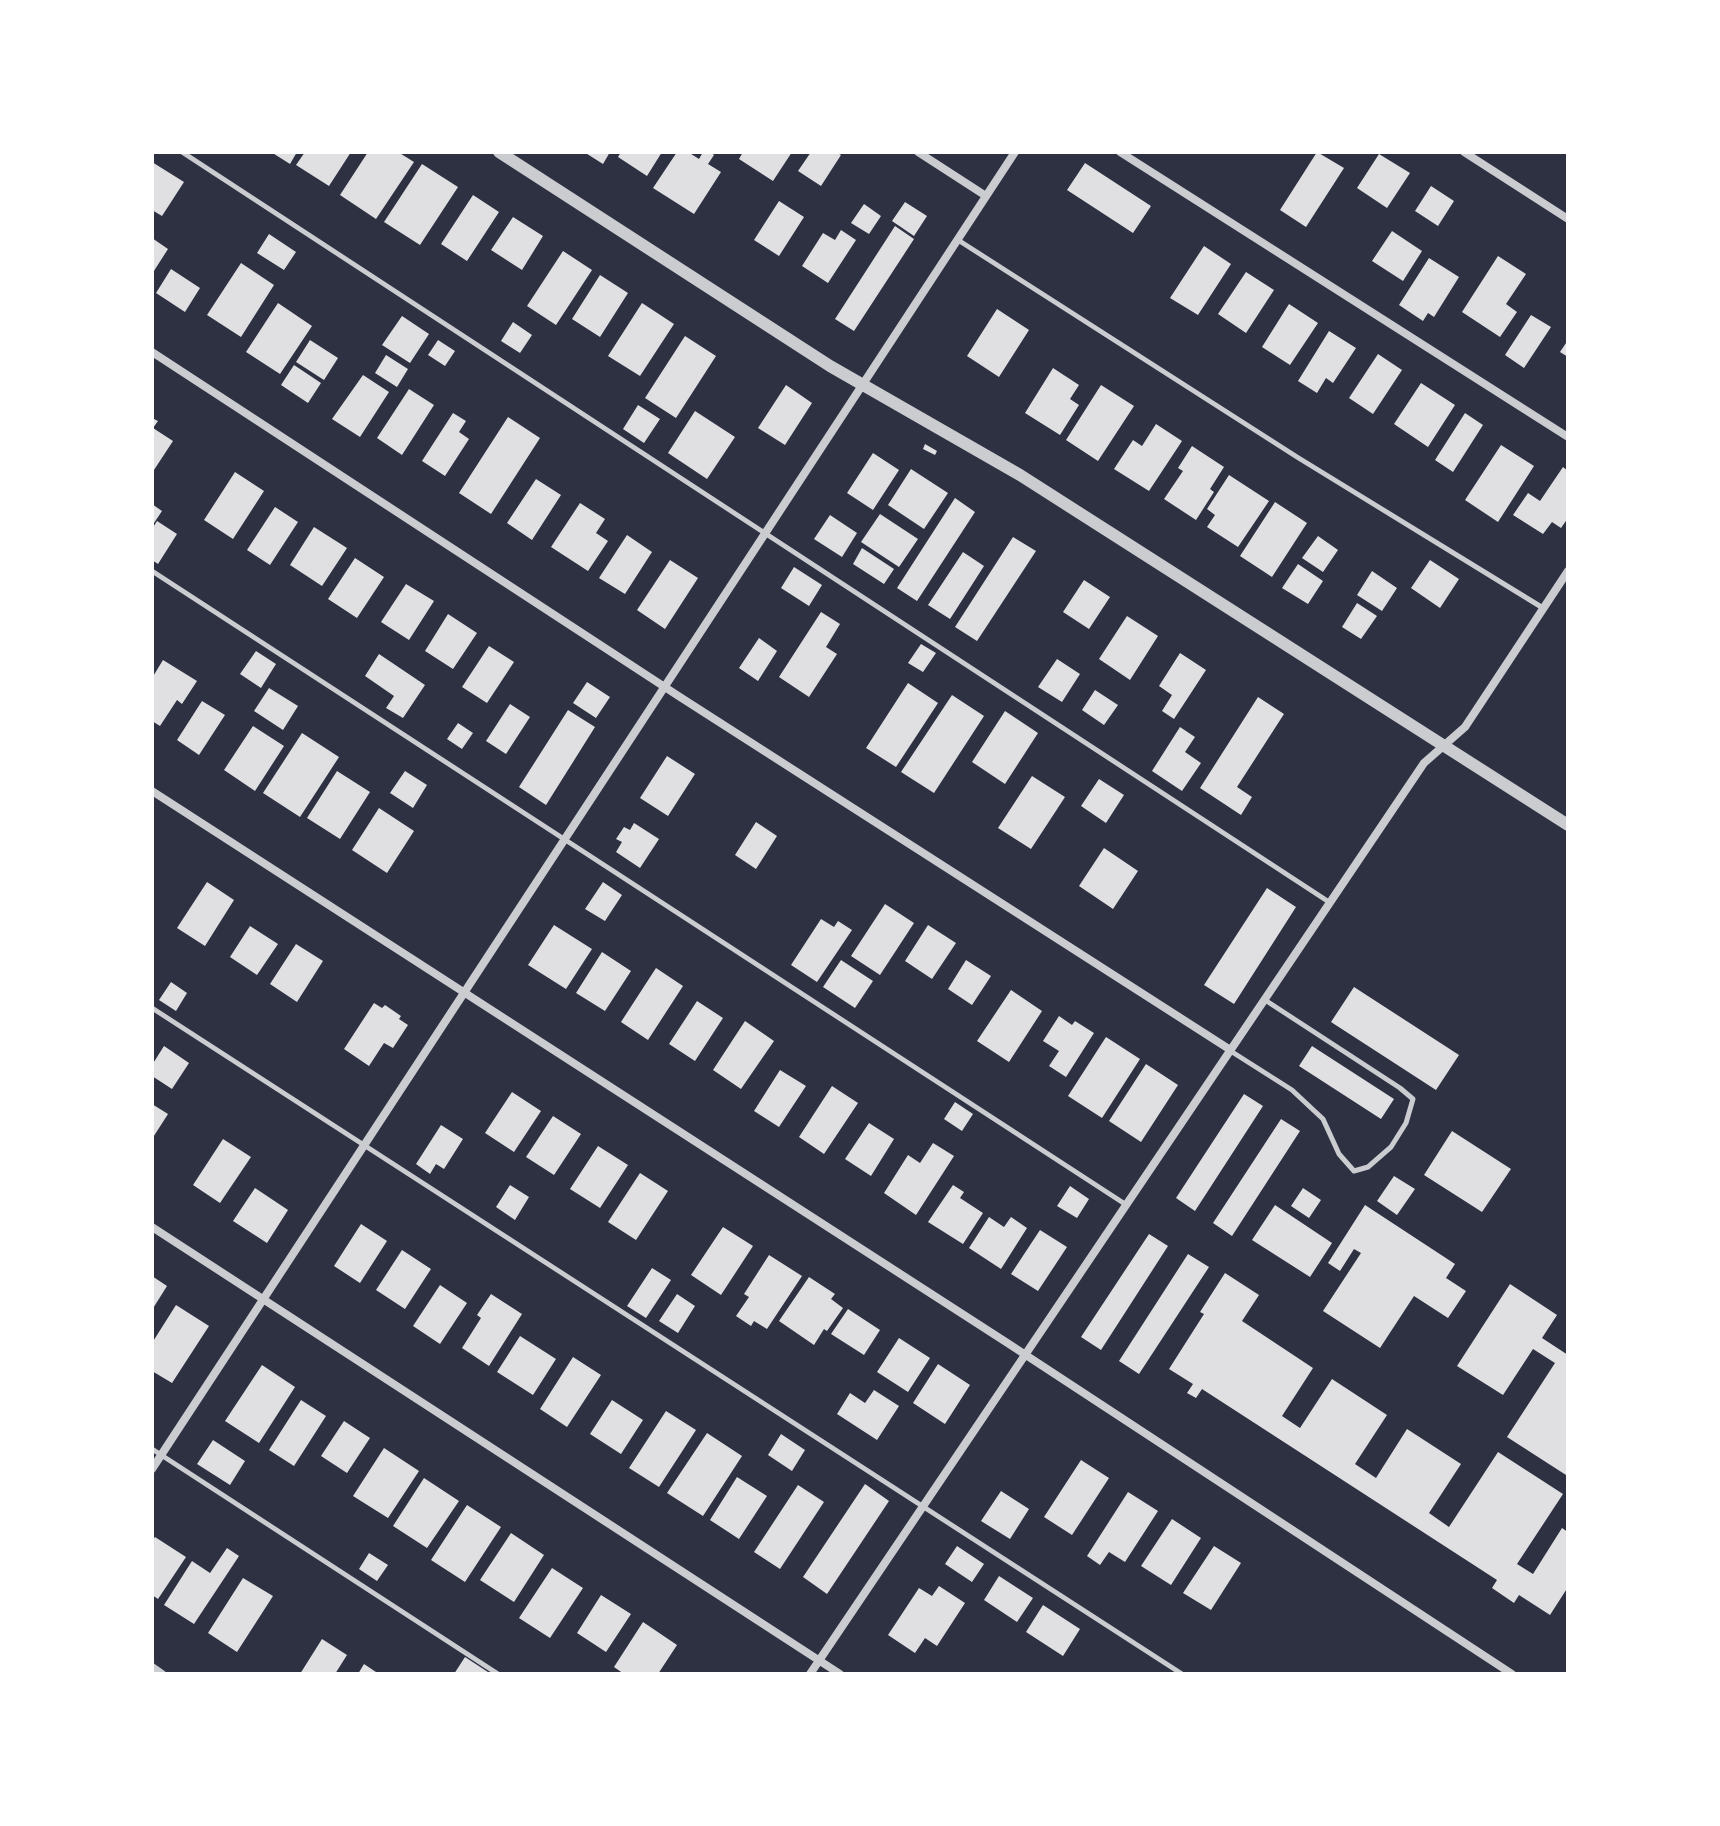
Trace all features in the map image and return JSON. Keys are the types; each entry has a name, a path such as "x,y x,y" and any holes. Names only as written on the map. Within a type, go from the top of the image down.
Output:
{"street":[{"path":"499,152 862,385 1020,475 1568,825"},
{"path":"918,152 986,196"},
{"path":"152,1469 1015,152"},
{"path":"1120,152 1568,437"},
{"path":"1464,152 1568,219"},
{"path":"152,352 665,687 1229,1049"},
{"path":"810,1674 1424,763 1465,727 1568,571"},
{"path":"152,791 1024,1354 1512,1674"},
{"path":"152,1227 840,1674"},
{"path":"152,1667 162,1674"}],"lane":[{"path":"182,152 1329,902"},
{"path":"958,239 1297,457 1543,608"},
{"path":"152,571 1125,1204"},
{"path":"1229,1049 1292,1090 1323,1119 1339,1154 1354,1171 1368,1167 1391,1147 1406,1123 1413,1099 1263,998"},
{"path":"152,1008 1182,1674"},
{"path":"152,1449 498,1674"}],"building":[{"path":"271,152 297,152 290,164"},
{"path":"305,152 351,152 329,186 296,165"},
{"path":"368,152 398,152 414,162 376,219 340,195"},
{"path":"584,152 610,152 603,164"},
{"path":"621,152 662,152 647,176 618,157"},
{"path":"677,152 688,152 699,159 703,152 710,152 714,155 708,164 721,172 694,214 653,188"},
{"path":"743,152 792,152 773,181 739,159"},
{"path":"811,152 836,152 841,155 821,186 798,171"},
{"path":"1317,152 1344,168 1306,227 1280,210"},
{"path":"1379,154 1410,173 1387,208 1357,188"},
{"path":"152,162 184,182 162,216 152,210"},
{"path":"1085,163 1151,206 1133,233 1067,190"},
{"path":"422,164 458,187 420,245 384,222"},
{"path":"1431,186 1454,201 1438,226 1415,211"},
{"path":"473,195 499,212 467,261 441,244"},
{"path":"779,201 804,217 779,256 754,240"},
{"path":"905,202 927,216 914,236 892,221"},
{"path":"864,204 881,216 869,234 851,223"},
{"path":"513,217 543,236 522,270 491,250"},
{"path":"895,226 914,239 854,331 835,319"},
{"path":"841,230 856,240 828,283 802,266 823,233 835,240"},
{"path":"1392,231 1422,251 1403,281 1372,261"},
{"path":"269,234 296,252 284,270 257,253"},
{"path":"152,238 168,249 152,274"},
{"path":"1204,246 1231,264 1198,315 1170,298"},
{"path":"563,251 592,270 556,325 527,306"},
{"path":"1498,256 1526,274 1506,304 1517,312 1500,337 1462,312"},
{"path":"1429,258 1459,277 1434,317 1428,313 1423,321 1399,305"},
{"path":"241,263 274,285 241,337 207,315"},
{"path":"171,269 200,288 185,312 156,293"},
{"path":"1246,272 1274,290 1246,333 1218,314"},
{"path":"600,275 628,293 600,337 572,319"},
{"path":"278,303 312,326 280,374 246,352"},
{"path":"642,303 674,324 640,376 608,356"},
{"path":"1289,304 1318,323 1290,365 1262,347"},
{"path":"997,309 1029,330 999,377 967,356"},
{"path":"1531,315 1551,327 1524,368 1505,355"},
{"path":"402,316 429,334 410,363 382,345"},
{"path":"513,322 532,335 520,353 501,341"},
{"path":"1329,331 1356,348 1333,383 1326,378 1317,393 1298,381"},
{"path":"685,336 716,356 676,418 645,398"},
{"path":"310,340 338,358 324,380 296,362"},
{"path":"438,340 455,351 445,366 428,355"},
{"path":"1568,340 1568,357 1560,352"},
{"path":"1378,354 1402,370 1373,414 1349,398"},
{"path":"386,355 408,369 397,387 375,373"},
{"path":"294,365 321,383 308,403 281,385"},
{"path":"1053,368 1079,385 1070,399 1079,405 1060,435 1025,413"},
{"path":"363,375 389,392 360,437 332,419"},
{"path":"1421,383 1455,405 1428,447 1394,424"},
{"path":"786,385 812,403 785,445 758,428"},
{"path":"1101,385 1134,406 1098,461 1066,440"},
{"path":"409,389 434,405 402,455 377,438"},
{"path":"638,405 660,419 644,443 623,429"},
{"path":"695,411 735,437 707,479 668,453"},
{"path":"453,413 466,421 459,432 469,439 445,476 422,461"},
{"path":"1465,413 1483,425 1453,472 1435,460"},
{"path":"508,417 540,438 491,514 459,493"},
{"path":"152,418 158,421 153,428 173,441 152,473"},
{"path":"1156,424 1182,441 1149,491 1114,469 1133,440 1142,446"},
{"path":"925,444 937,451 935,455 923,449"},
{"path":"1501,445 1534,466 1498,522 1465,500"},
{"path":"1192,446 1224,467 1210,489 1214,492 1196,520 1164,499 1183,471 1178,468"},
{"path":"873,453 899,470 873,510 847,493"},
{"path":"1563,467 1568,471 1568,518 1561,528 1552,522 1543,534 1513,515 1528,493 1540,501"},
{"path":"911,469 948,493 924,529 888,505"},
{"path":"235,472 264,491 233,539 204,520"},
{"path":"1229,475 1269,501 1238,547 1207,527 1215,515 1207,509"},
{"path":"536,479 561,495 532,540 507,523"},
{"path":"955,498 975,512 917,601 897,588"},
{"path":"1275,502 1307,523 1272,577 1240,556"},
{"path":"580,503 605,519 596,533 608,541 588,571 551,547"},
{"path":"152,504 162,511 152,526"},
{"path":"275,507 298,522 270,565 247,550"},
{"path":"880,514 918,539 899,567 861,542"},
{"path":"830,515 857,533 842,557 814,539"},
{"path":"157,521 177,534 158,564 152,560 152,529"},
{"path":"314,527 347,548 322,586 290,565"},
{"path":"627,535 652,552 625,594 599,578"},
{"path":"1318,536 1338,550 1323,572 1302,558"},
{"path":"1013,537 1036,551 977,641 955,627"},
{"path":"862,548 894,569 884,584 853,564"},
{"path":"963,552 984,566 950,619 928,605"},
{"path":"355,558 384,577 357,618 328,599"},
{"path":"670,560 698,578 665,629 637,610"},
{"path":"1430,560 1459,579 1440,608 1411,588"},
{"path":"1298,564 1323,581 1308,604 1282,588"},
{"path":"794,567 822,585 809,606 781,588"},
{"path":"1372,571 1397,588 1382,611 1357,595"},
{"path":"1084,580 1110,597 1089,629 1063,612"},
{"path":"406,584 434,601 409,640 381,622"},
{"path":"1357,603 1377,616 1361,639 1342,627"},
{"path":"821,612 840,624 826,647 837,654 809,697 779,677"},
{"path":"448,614 477,633 453,669 425,651"},
{"path":"1127,616 1158,636 1130,680 1099,659"},
{"path":"759,638 777,651 758,681 739,668"},
{"path":"921,644 936,653 923,672 908,663"},
{"path":"489,646 514,662 487,703 462,687"},
{"path":"256,651 276,664 261,688 240,674"},
{"path":"1180,653 1206,670 1174,719 1162,711 1172,695 1159,686"},
{"path":"379,654 425,685 403,718 386,708 394,696 365,676"},
{"path":"1057,659 1080,674 1062,702 1038,687"},
{"path":"163,660 197,681 182,704 177,700 160,726 152,721 152,678"},
{"path":"587,682 610,697 596,718 573,703"},
{"path":"908,683 938,703 896,767 866,748"},
{"path":"269,688 298,706 283,730 254,711"},
{"path":"1095,690 1118,705 1104,725 1082,710"},
{"path":"952,695 984,716 934,793 901,772"},
{"path":"1258,697 1284,714 1237,787 1252,797 1241,815 1200,788"},
{"path":"202,701 225,715 199,755 177,740"},
{"path":"510,704 530,717 506,754 486,741"},
{"path":"568,710 595,727 546,805 519,787"},
{"path":"1005,711 1038,733 1005,784 972,762"},
{"path":"458,723 473,733 462,749 447,739"},
{"path":"253,726 284,746 255,791 224,770"},
{"path":"1180,727 1195,737 1185,752 1201,763 1182,791 1152,771"},
{"path":"302,733 339,757 300,817 263,793"},
{"path":"667,756 695,774 668,816 640,798"},
{"path":"337,771 370,792 340,839 307,818"},
{"path":"405,771 427,785 413,808 390,793"},
{"path":"1032,776 1065,797 1031,849 998,828"},
{"path":"1099,779 1124,795 1106,823 1081,806"},
{"path":"379,808 414,831 387,873 352,850"},
{"path":"756,822 777,836 756,869 735,855"},
{"path":"634,823 659,839 640,868 616,852 622,842 616,839 624,827 630,830"},
{"path":"1104,848 1138,871 1113,909 1079,886"},
{"path":"207,882 234,900 205,946 177,928"},
{"path":"603,882 622,895 605,921 585,909"},
{"path":"1267,888 1296,907 1234,1004 1204,985"},
{"path":"885,904 914,923 880,975 851,956"},
{"path":"821,919 834,927 838,921 852,930 817,982 791,965"},
{"path":"554,925 592,949 566,989 528,965"},
{"path":"928,925 956,943 932,979 905,961"},
{"path":"250,926 278,944 257,975 230,957"},
{"path":"296,944 323,961 297,1002 270,984"},
{"path":"602,952 631,971 605,1011 576,993"},
{"path":"841,960 873,981 855,1008 823,987"},
{"path":"966,960 991,976 972,1005 948,989"},
{"path":"656,968 683,986 648,1040 621,1022"},
{"path":"171,982 187,993 176,1011 159,1000"},
{"path":"1354,987 1459,1055 1436,1090 1331,1022"},
{"path":"1011,990 1042,1011 1009,1062 977,1041"},
{"path":"697,1001 723,1018 695,1061 669,1044"},
{"path":"374,1003 382,1008 385,1005 408,1025 393,1048 384,1043 369,1066 344,1049"},
{"path":"1059,1016 1072,1025 1075,1021 1094,1033 1066,1077 1049,1066 1059,1051 1043,1041"},
{"path":"745,1021 774,1041 741,1089 713,1070"},
{"path":"1106,1037 1140,1059 1102,1118 1068,1096"},
{"path":"164,1046 189,1063 172,1089 152,1076 152,1065"},
{"path":"1312,1046 1394,1099 1381,1119 1299,1066"},
{"path":"1146,1064 1178,1085 1141,1142 1109,1121"},
{"path":"780,1070 806,1086 779,1127 754,1111"},
{"path":"832,1086 858,1103 824,1154 799,1137"},
{"path":"512,1092 541,1111 514,1152 485,1133"},
{"path":"1244,1094 1263,1106 1195,1211 1176,1198"},
{"path":"955,1102 973,1114 962,1131 944,1119"},
{"path":"152,1104 168,1114 152,1139"},
{"path":"553,1116 581,1134 554,1175 526,1157"},
{"path":"1281,1119 1300,1131 1232,1236 1213,1223"},
{"path":"869,1123 894,1139 871,1176 845,1159"},
{"path":"441,1125 463,1139 444,1169 436,1164 430,1174 416,1164"},
{"path":"1452,1131 1511,1169 1482,1212 1424,1175"},
{"path":"223,1139 251,1157 220,1203 193,1185"},
{"path":"933,1143 954,1156 916,1215 884,1193 908,1155 920,1163"},
{"path":"598,1146 628,1165 600,1208 570,1189"},
{"path":"640,1173 668,1191 636,1240 608,1222"},
{"path":"1394,1176 1415,1189 1397,1215 1377,1201"},
{"path":"510,1185 529,1197 515,1220 496,1207"},
{"path":"953,1185 964,1192 960,1198 983,1213 963,1244 928,1222"},
{"path":"1070,1186 1089,1199 1077,1218 1057,1206"},
{"path":"255,1188 288,1210 267,1243 233,1221"},
{"path":"1303,1188 1321,1200 1309,1218 1291,1206"},
{"path":"1275,1205 1332,1243 1310,1277 1252,1240"},
{"path":"1365,1205 1455,1264 1446,1278 1466,1291 1448,1318 1414,1296 1380,1348 1323,1311 1361,1253 1354,1249 1340,1271 1328,1263"},
{"path":"989,1217 1004,1227 1011,1217 1027,1228 1001,1269 969,1248"},
{"path":"361,1224 387,1241 360,1283 334,1266"},
{"path":"723,1227 753,1246 721,1295 691,1275"},
{"path":"1040,1230 1067,1247 1038,1291 1011,1274"},
{"path":"1149,1234 1168,1246 1101,1350 1081,1337"},
{"path":"402,1250 431,1269 405,1309 376,1290"},
{"path":"1188,1254 1209,1267 1139,1374 1119,1361"},
{"path":"769,1255 802,1276 767,1329 754,1321 751,1326 736,1316 749,1297 744,1294"},
{"path":"652,1268 671,1280 646,1318 627,1306"},
{"path":"1225,1273 1259,1295 1242,1321 1313,1368 1282,1416 1300,1428 1332,1379 1387,1415 1355,1464 1376,1478 1407,1429 1461,1464 1429,1513 1449,1527 1498,1452 1563,1494 1517,1564 1533,1574 1562,1528 1568,1532 1568,1587 1550,1615 1519,1595 1514,1603 1492,1588 1497,1580 1202,1389 1196,1398 1187,1393 1193,1384 1169,1369 1204,1314 1200,1312"},
{"path":"152,1276 167,1286 152,1310"},
{"path":"809,1277 835,1294 831,1299 843,1308 814,1345 779,1321"},
{"path":"1510,1284 1557,1315 1542,1338 1568,1355 1566,1475 1507,1437 1555,1363 1533,1349 1503,1395 1457,1366"},
{"path":"440,1285 467,1303 440,1344 413,1326"},
{"path":"491,1294 522,1314 489,1366 462,1348 481,1318 477,1315"},
{"path":"677,1294 695,1306 678,1333 659,1321"},
{"path":"176,1305 209,1326 172,1383 152,1371 152,1343"},
{"path":"848,1309 880,1330 864,1355 831,1334"},
{"path":"520,1336 556,1359 533,1395 497,1372"},
{"path":"899,1338 930,1358 908,1392 877,1372"},
{"path":"573,1357 601,1375 567,1427 540,1409"},
{"path":"938,1364 970,1385 945,1424 913,1403"},
{"path":"262,1365 295,1387 259,1443 225,1421"},
{"path":"874,1390 899,1406 877,1440 837,1414 850,1393 865,1403"},
{"path":"301,1400 326,1416 294,1466 269,1450"},
{"path":"612,1400 643,1420 621,1454 590,1434"},
{"path":"666,1411 696,1430 659,1487 629,1468"},
{"path":"344,1421 370,1438 347,1473 321,1456"},
{"path":"707,1433 742,1456 703,1516 667,1493"},
{"path":"781,1434 805,1450 792,1471 768,1455"},
{"path":"213,1440 245,1461 230,1485 197,1464"},
{"path":"384,1448 419,1471 388,1518 353,1496"},
{"path":"1081,1460 1109,1478 1072,1535 1044,1517"},
{"path":"737,1477 767,1496 739,1539 710,1520"},
{"path":"424,1478 459,1501 427,1548 393,1526"},
{"path":"865,1484 889,1501 827,1594 803,1577"},
{"path":"798,1485 824,1502 780,1569 754,1552"},
{"path":"1001,1491 1029,1509 1010,1539 981,1521"},
{"path":"1128,1492 1158,1511 1125,1562 1109,1552 1100,1565 1087,1556"},
{"path":"467,1505 501,1527 465,1582 431,1560"},
{"path":"1172,1519 1201,1538 1171,1585 1141,1566"},
{"path":"511,1533 544,1555 514,1602 480,1580"},
{"path":"155,1537 186,1557 158,1599 152,1595 152,1541"},
{"path":"957,1546 984,1564 972,1582 945,1564"},
{"path":"1214,1546 1241,1563 1211,1610 1183,1593"},
{"path":"227,1548 239,1556 194,1624 164,1605 192,1561 210,1573"},
{"path":"369,1553 388,1565 377,1581 359,1569"},
{"path":"552,1568 583,1588 550,1638 519,1618"},
{"path":"999,1576 1033,1598 1017,1622 984,1600"},
{"path":"243,1578 273,1596 237,1652 208,1633"},
{"path":"939,1586 965,1603 937,1646 925,1638 915,1653 888,1635 919,1588 932,1596"},
{"path":"601,1595 631,1614 606,1652 577,1633"},
{"path":"1043,1605 1080,1629 1063,1656 1026,1632"},
{"path":"643,1622 677,1645 658,1674 624,1674 614,1667"},
{"path":"322,1639 347,1655 335,1674 300,1674"},
{"path":"465,1657 491,1674 454,1674"},
{"path":"364,1664 379,1674 358,1674"}]}
